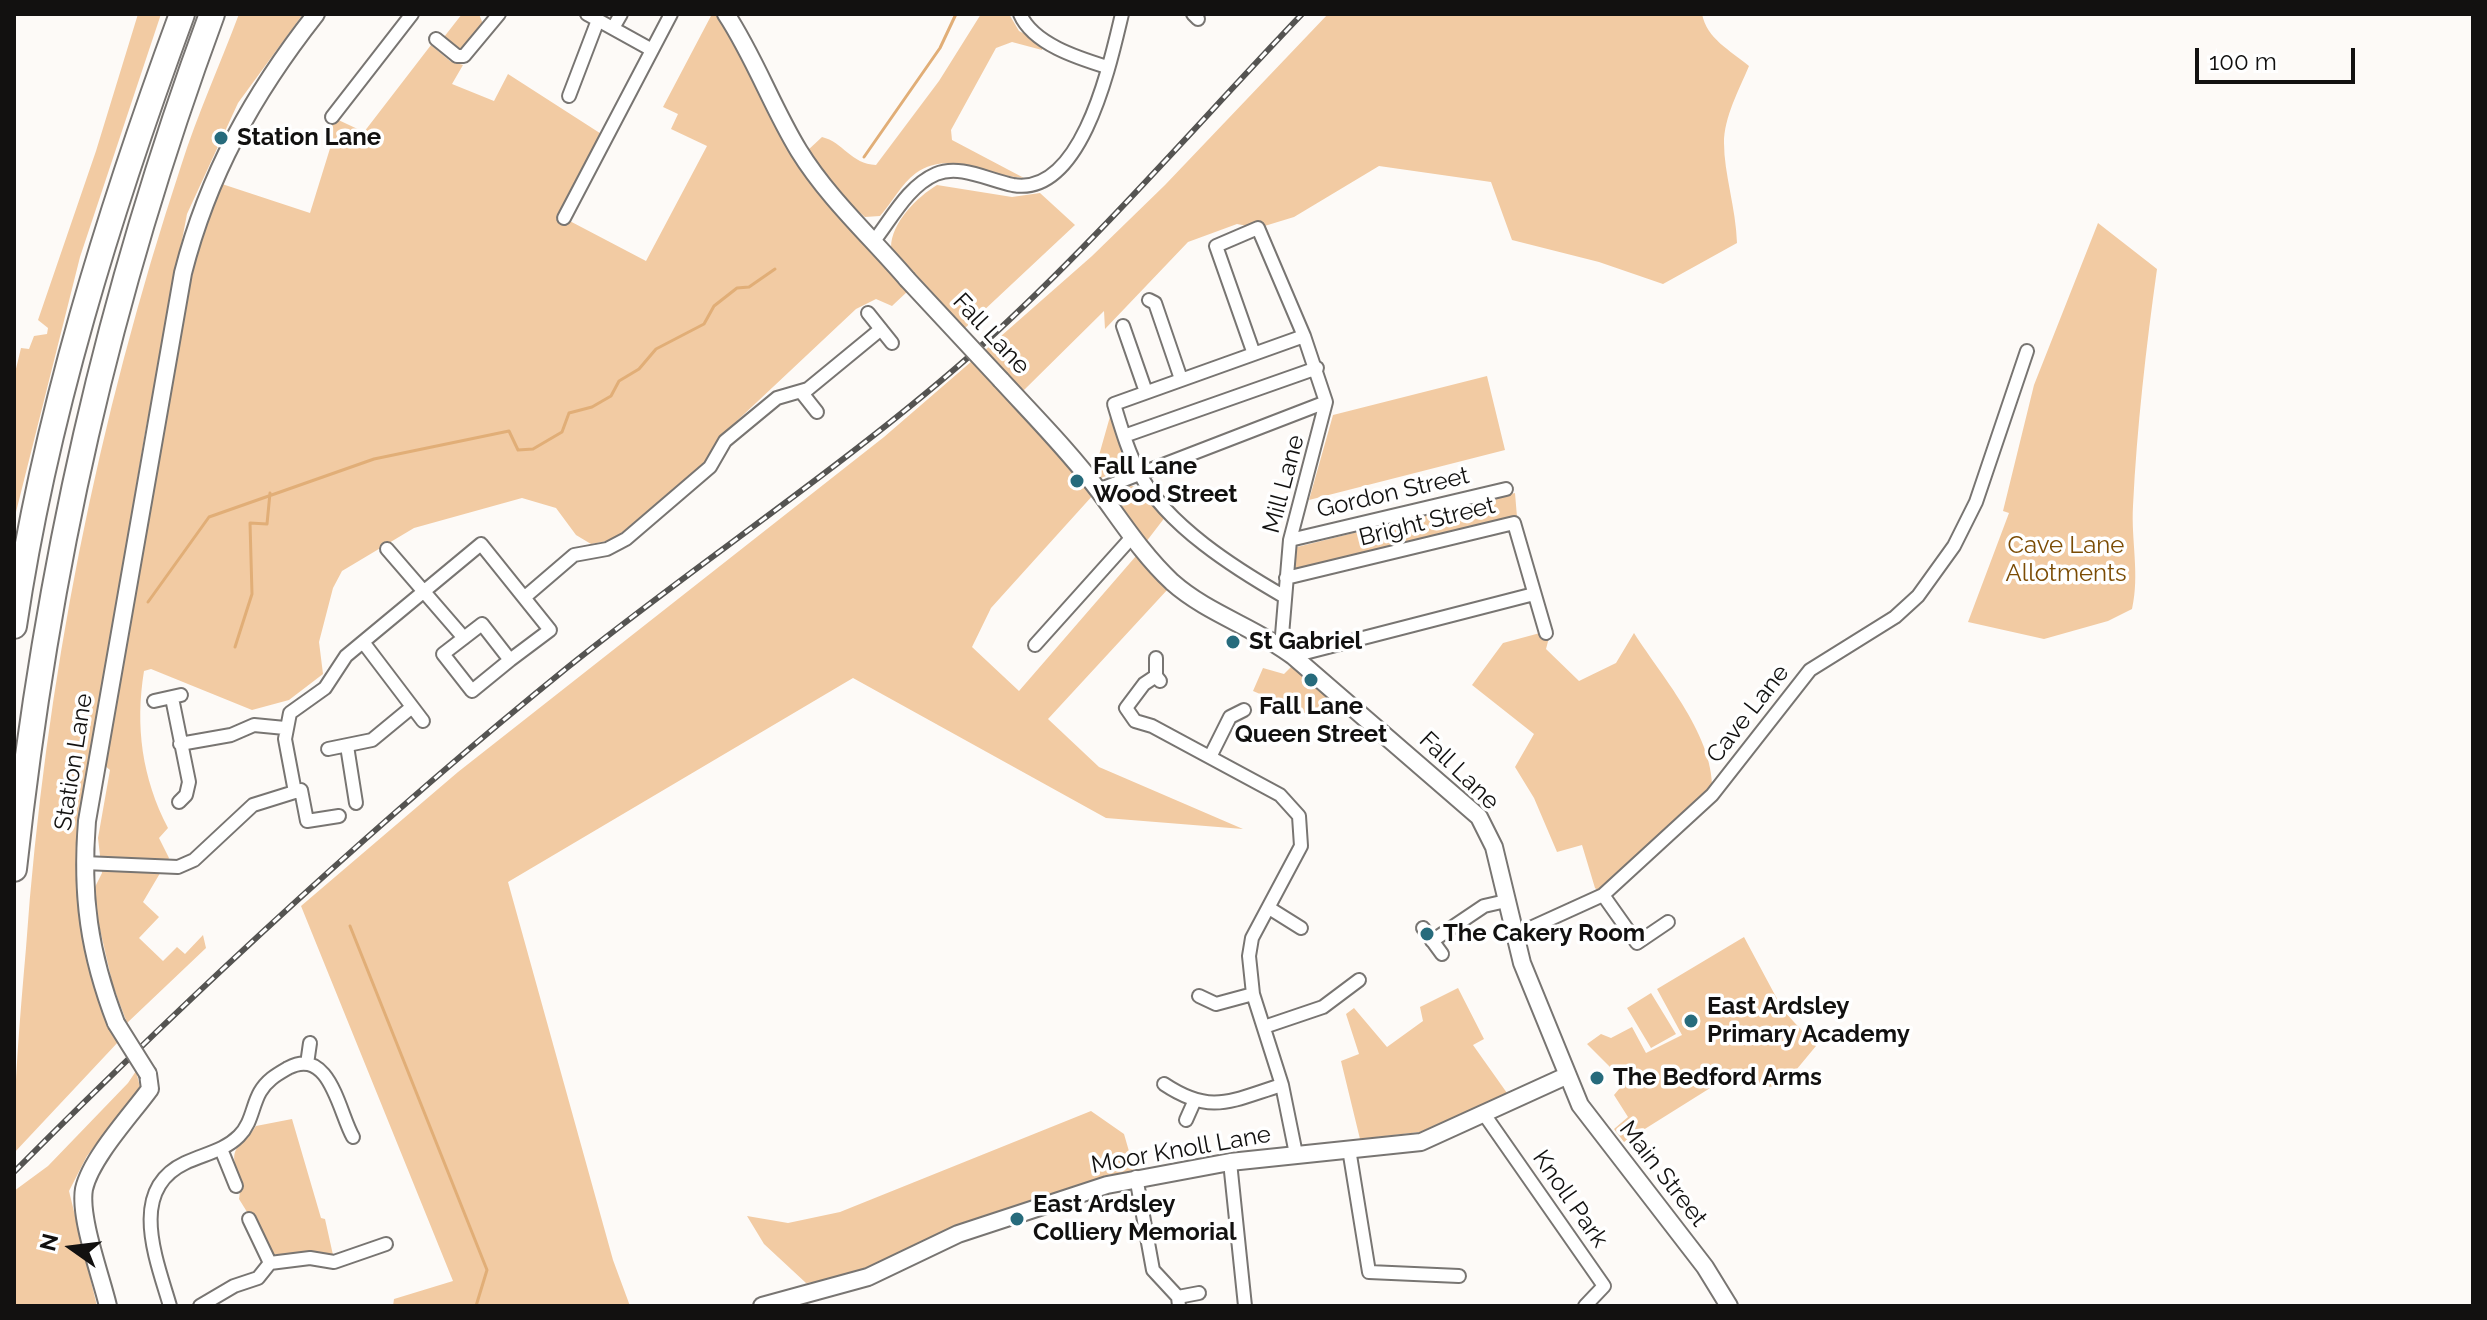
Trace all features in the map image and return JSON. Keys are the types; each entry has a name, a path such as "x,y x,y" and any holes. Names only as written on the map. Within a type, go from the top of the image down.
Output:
{"highway":[{"path":"14,626 59,406 88,299 122,183 182,14"},
{"path":"14,869 43,638 86,420 161,154 214,14"}],"street":[{"name":"Station Lane","path":"108,1306 85,1211 84,1190 92,1169 150,1089 148,1074 116,1023 100,983 87,927 84,863 90,806 140,511 195,224 210,184 245,115 274,67 316,14"},
{"path":"332,117 412,14"},
{"path":"436,39 457,56 464,56 499,14"},
{"path":"613,28 621,14"},
{"path":"564,218 671,14"},
{"name":"Fall Lane","path":"726,14 752,55 798,150 817,176 1098,490 1132,537 1171,581 1190,596 1287,652 1479,817 1494,847 1515,935"},
{"path":"1020,14 1039,37 1083,60 1107,67"},
{"path":"874,241 913,188 939,172 955,170 1016,185 1045,182 1057,173 1083,133 1122,14"},
{"path":"569,96 578,78 592,17 652,50"},
{"name":"Mill Lane","path":"1254,354 1216,246 1258,228 1317,368 1326,402 1290,540 1285,597 1287,652"},
{"path":"1149,300 1155,303 1181,379"},
{"path":"868,313 892,343"},
{"path":"1123,326 1146,392"},
{"path":"525,597 574,555 607,549 626,539 710,467 725,441 777,398 802,393 881,329"},
{"path":"1285,597 1214,551 1170,511 1140,474 1114,404 1304,336"},
{"name":"Cave Lane","path":"1515,935 1603,895 1712,795 1810,670 1895,617 1918,596 1954,546 1976,502 2027,351"},
{"path":"1124,436 1317,368"},
{"path":"802,393 817,412"},
{"path":"1098,490 1326,402"},
{"name":"Gordon Street","path":"1290,540 1506,489"},
{"name":"Bright Street","path":"1286,578 1514,523 1546,633"},
{"path":"1035,645 1132,537"},
{"path":"339,816 307,821 285,728 297,706 325,688 346,656 481,544 550,630 472,691 443,654 482,624 510,660"},
{"path":"387,549 464,638"},
{"path":"1287,652 1534,594"},
{"path":"363,642 423,721"},
{"path":"1156,658 1158,679 1144,684 1121,707 1135,721 1152,726 1280,795 1299,816 1301,846 1252,938 1249,956 1253,994 1282,1085 1296,1154"},
{"path":"154,701 176,696 180,744 189,782 186,795 179,803"},
{"path":"1218,706 1230,717"},
{"path":"328,749 372,740 412,707"},
{"path":"1210,757 1230,717 1244,710"},
{"path":"180,744 231,735 254,725 285,728"},
{"path":"347,746 356,803"},
{"path":"84,863 178,867 194,860 253,805 298,791"},
{"path":"1603,895 1637,943 1668,922"},
{"path":"1432,941 1484,906 1506,901"},
{"path":"1269,908 1301,928"},
{"path":"1423,928 1442,954"},
{"name":"Main Street","path":"1515,935 1566,1076 1580,1105 1705,1267 1729,1306"},
{"path":"1264,1027 1342,1002 1359,980"},
{"path":"1199,996 1216,1004 1253,994"},
{"path":"307,1064 310,1043"},
{"path":"170,1306 149,1233 156,1192 174,1169 221,1149 245,1130 266,1082 295,1065 307,1064 328,1078 353,1137"},
{"name":"Moor Knoll Lane","path":"762,1306 856,1281 958,1234 1079,1192 1136,1177 1230,1162 1421,1142 1566,1076"},
{"path":"1164,1084 1194,1102 1223,1103 1282,1085"},
{"path":"1186,1120 1194,1102"},
{"name":"Knoll Park","path":"1484,1114 1604,1286 1585,1306"},
{"path":"221,1149 236,1186"},
{"path":"1349,1149 1369,1272 1459,1276"},
{"path":"1230,1162 1245,1306"},
{"path":"1136,1177 1153,1270 1178,1301 1199,1293"},
{"path":"249,1219 270,1263"},
{"path":"206,1305 234,1286 258,1278 270,1263 310,1258 334,1262 386,1244"}],"green space":[{"path":"138,14 161,14 80,257 14,520 14,377 21,348 29,349 34,336 47,334 48,328 38,320 96,151"},
{"path":"239,14 303,14 238,103 187,214 145,433 79,824 78,882 84,935 98,986 120,1040 14,1153 18,1050 35,848 46,749 79,552 124,358 151,262 187,147"},
{"path":"462,14 479,14 483,24 462,50 444,37"},
{"path":"712,14 720,14 786,143 808,179 834,212 909,290 892,306 876,299 856,309 724,433 710,458 613,540 591,544 576,535 556,508 522,498 414,528 342,571 333,588 319,642 323,674 289,700 252,710 151,669 144,671 140,712 143,751 152,790 168,828 159,838 169,858 143,902 159,917 139,938 163,961 177,947 185,954 203,935 206,948 127,1023 113,986 96,912 94,889 102,873 98,838 110,770 104,765 190,280 217,185 310,213 332,142 332,117 364,132 431,45 450,61 463,65 452,84 494,101 508,74 606,137 564,218 646,261 707,146 671,129 678,114 663,107"},
{"path":"981,14 1009,14 1019,31 1044,44 1042,50 1012,42 996,48 951,130 952,140 1024,178 956,164 929,166 911,177 880,216 865,217 845,200 807,151 822,137 836,143 860,161 876,165 939,81"},
{"path":"1328,14 1702,14 1714,37 1749,66 1729,114 1724,143 1737,243 1663,284 1599,262 1512,240 1491,182 1379,166 1294,217 1258,228 1237,224 1188,242 1105,329 1104,311 1022,392 984,351 1092,256 1165,185"},
{"path":"937,185 1012,197 1040,193 1075,225 965,328 891,247 900,220 921,196"},
{"name":"Cave Lane Allotments","path":"2098,223 2157,269 2137,446 2132,609 2108,621 2044,639 1968,622 2009,513 2003,511 2034,385"},
{"path":"972,361 1094,494 991,608 972,647 1019,691 1136,556 1168,589 1048,719 1099,767 1243,829 1106,818 853,678 508,882 613,1260 630,1306 393,1306 394,1299 453,1281 301,906 458,772 884,437"},
{"path":"1487,376 1505,450 1309,500 1333,415"},
{"path":"1111,413 1131,466 1101,478 1094,473"},
{"path":"1129,485 1145,490 1169,512 1146,542 1112,494"},
{"path":"1515,493 1517,517 1298,573 1294,569 1297,547"},
{"path":"1551,630 1546,649 1579,681 1616,663 1634,633 1686,710 1706,752 1711,773 1712,795 1603,895 1595,888 1582,845 1557,852 1534,798 1515,767 1534,734 1472,685 1503,643"},
{"path":"1292,666 1333,701 1314,717 1253,691 1263,668 1284,674"},
{"name":"East Ardsley Primary Academy","path":"1744,937 1783,1010 1816,1046 1782,1087 1715,1085 1624,1142 1614,1129 1628,1117 1614,1095 1625,1082 1587,1044 1601,1034 1611,1038 1632,1027 1646,1053 1682,1035 1657,989"},
{"path":"1458,988 1484,1039 1473,1045 1507,1093 1420,1132 1360,1139 1341,1061 1359,1054 1346,1014 1354,1008 1387,1047 1423,1021 1420,1007"},
{"path":"1651,993 1676,1034 1651,1048 1627,1008"},
{"path":"136,1071 140,1087 87,1156 69,1191 97,1306 14,1306 14,1191 48,1166"},
{"path":"1091,1111 1124,1134 1135,1172 1108,1177 929,1238 874,1265 824,1281 806,1283 764,1244 747,1216 788,1223 840,1212"},
{"path":"292,1119 321,1218 325,1219 333,1255 273,1254 239,1199 240,1186 234,1156 237,1149 256,1126"}],"waterway":[{"path":"864,157 940,48 956,14"},
{"path":"148,602 209,517 374,459 509,431 518,450 533,449 562,432 569,413 592,407 611,396 619,381 639,369 656,349 704,324 714,306 737,288 749,287 775,269"},
{"path":"235,647 252,594 250,523 267,524 270,493"},
{"path":"350,926 487,1270 476,1306"}],"railway":[{"path":"14,1172 284,912 495,727 619,627 881,430 981,346 1105,225 1302,14"}],"place":[{"name":"Station Lane","path":"221,138"},
{"name":"Fall Lane Wood Street","path":"1077,481"},
{"name":"St Gabriel","path":"1233,642"},
{"name":"Fall Lane Queen Street","path":"1311,680"},
{"name":"The Cakery Room","path":"1427,934"},
{"name":"East Ardsley Primary Academy","path":"1691,1021"},
{"name":"The Bedford Arms","path":"1597,1078"},
{"name":"East Ardsley Colliery Memorial","path":"1017,1219"}]}
